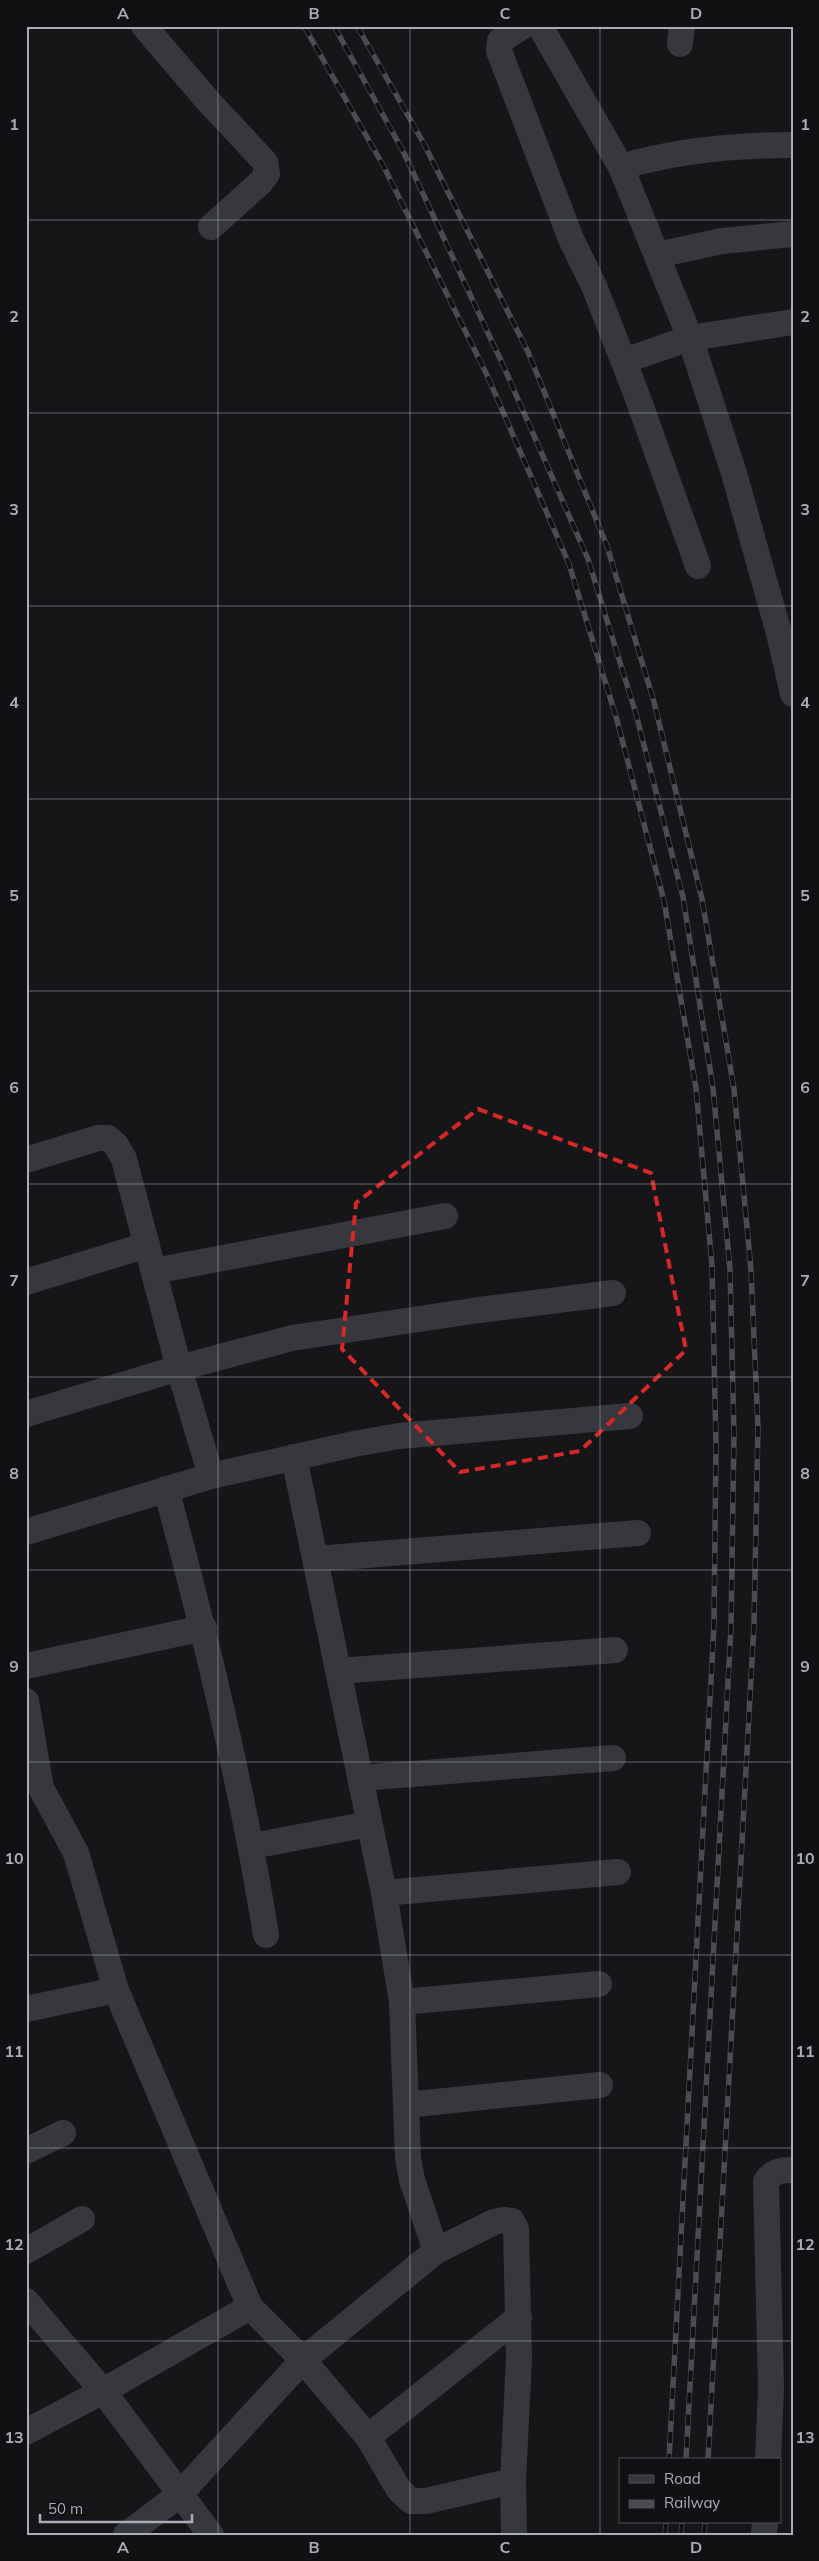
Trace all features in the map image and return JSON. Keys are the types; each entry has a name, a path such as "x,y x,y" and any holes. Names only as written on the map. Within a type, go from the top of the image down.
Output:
{"street":[{"path":"144,26 209,102 266,162 267,174 261,182 211,227"},
{"path":"523,26 500,41 499,51 571,239 594,286 624,361 698,566"},
{"path":"540,26 620,167 690,338 786,631 793,694"},
{"path":"620,167 651,158 692,150 733,146 793,145"},
{"path":"657,255 722,241 793,234"},
{"path":"624,361 690,338 793,322"},
{"path":"26,1160 98,1138 108,1138 116,1145 124,1159 179,1368 211,1476"},
{"path":"154,1271 445,1216"},
{"path":"26,1282 146,1245"},
{"path":"26,1414 179,1368 292,1338 479,1310 613,1293"},
{"path":"26,1532 211,1476 399,1436 630,1416"},
{"path":"294,1457 384,1893 402,2002 408,2158 412,2180 436,2251"},
{"path":"166,1489 204,1628 252,1846 266,1935"},
{"path":"316,1559 638,1533"},
{"path":"26,1666 204,1628"},
{"path":"338,1671 615,1650"},
{"path":"26,1701 41,1788 76,1853 116,1990 250,2307 303,2360 368,2436 399,2490 411,2501 426,2501 513,2481"},
{"path":"361,1778 613,1758"},
{"path":"252,1846 369,1824"},
{"path":"384,1893 618,1872"},
{"path":"402,2002 599,1984"},
{"path":"26,2010 116,1990"},
{"path":"406,2105 600,2085"},
{"path":"26,2151 63,2133"},
{"path":"768,2458 782,2389 766,2181 770,2174 781,2170 793,2170"},
{"path":"26,2252 82,2219"},
{"path":"126,2535 179,2495 303,2360 436,2251 494,2222 504,2220 512,2221 516,2229 519,2317 513,2481 514,2535"},
{"path":"26,2300 103,2391 179,2495 211,2535"},
{"path":"26,2432 103,2391 250,2307"},
{"path":"368,2436 519,2317"}],"highlighted area":[{"path":"478,1109 651,1173 686,1350 580,1451 460,1472 342,1349 356,1203"}],"railway":[{"path":"304,26 384,167 487,375 569,564 617,720 664,901 696,1088 712,1266 716,1445 714,1624 669,2458"},
{"path":"334,26 404,153 503,365 588,559 636,714 683,897 713,1088 730,1270 734,1434 731,1627 686,2458"},
{"path":"357,26 423,142 528,352 607,546 654,702 702,899 734,1089 751,1270 758,1427 754,1624 708,2458"},
{"path":"665,2535 666,2524"},
{"path":"681,2535 682,2524"},
{"path":"704,2535 705,2524"}]}
